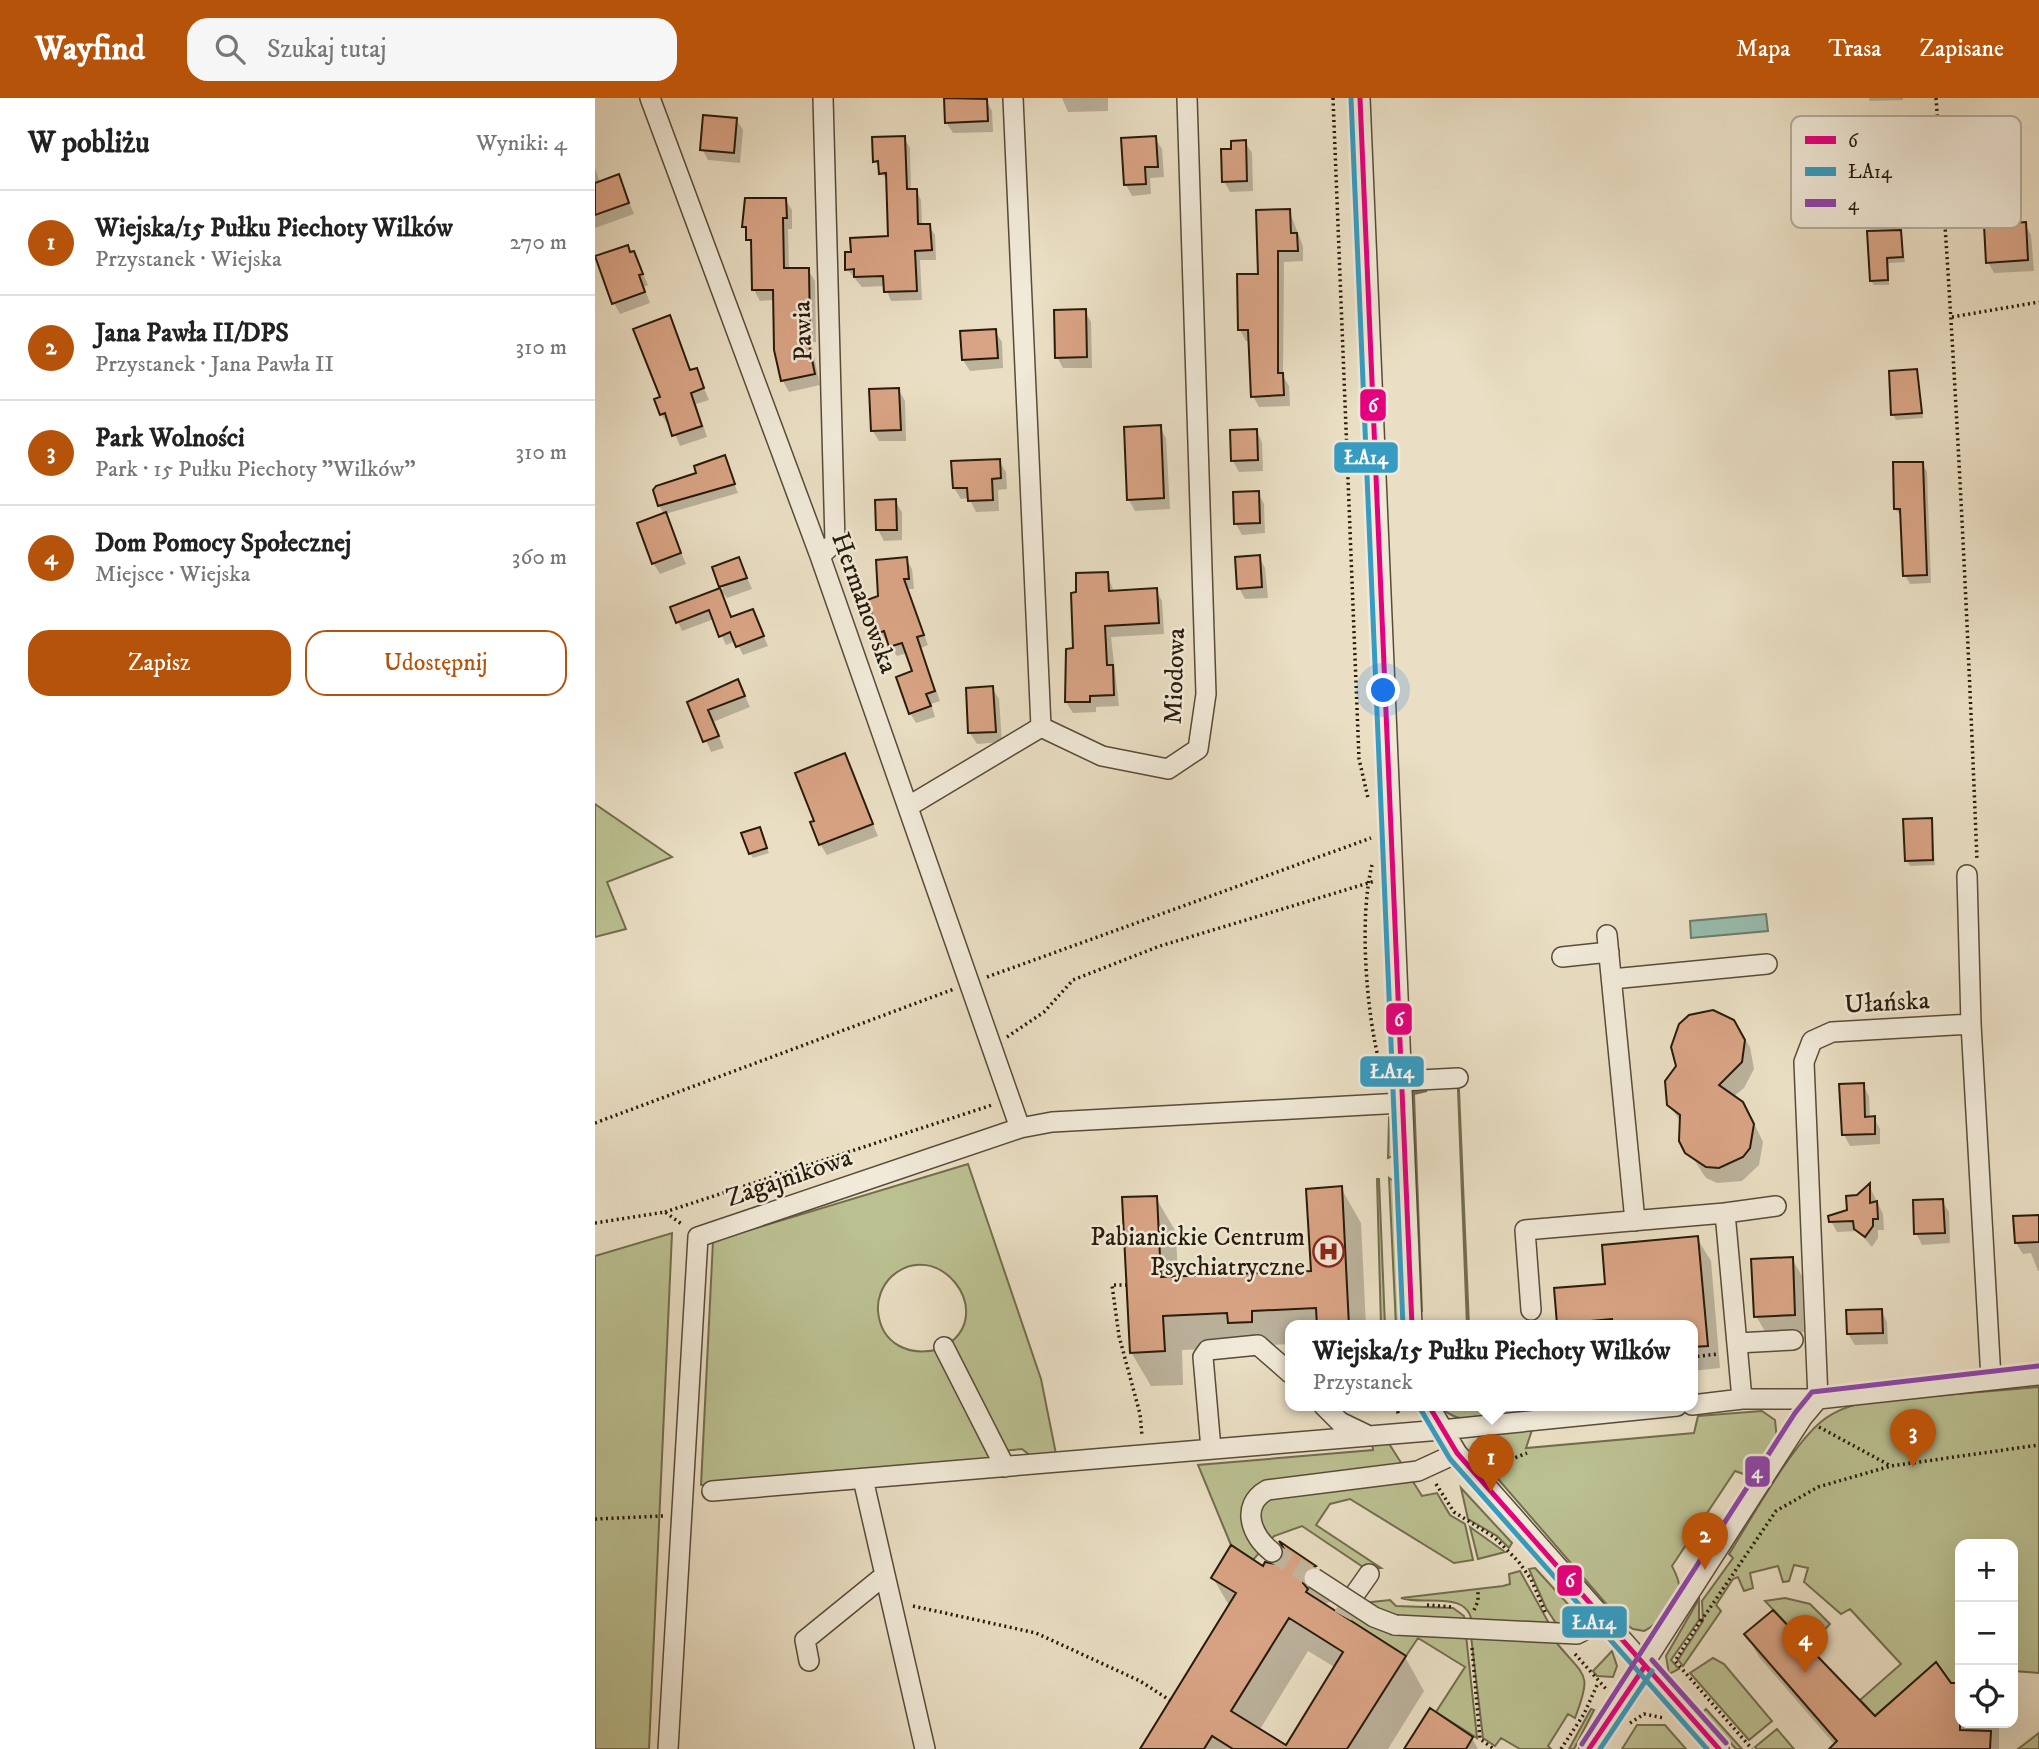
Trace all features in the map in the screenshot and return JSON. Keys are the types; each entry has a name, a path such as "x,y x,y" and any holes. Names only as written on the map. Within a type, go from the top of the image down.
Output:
{"street":[{"name":"Hermanowska","path":"650,98 820,555 994,1046 1020,1128"},
{"name":"Pawia","path":"820,555 835,542 823,98"},
{"path":"909,806 1041,727 1013,98"},
{"name":"Miodowa","path":"1041,727 1102,756 1168,769 1198,749 1206,694 1187,98"},
{"path":"1360,98 1412,1320"},
{"path":"1972,869 1971,1024 1991,1379"},
{"path":"1562,957 1608,944 1635,1221"},
{"path":"1612,979 1767,964"},
{"name":"Ułańska","path":"1818,1399 1804,1062 1812,1041 1832,1032 1971,1024"},
{"path":"1401,1081 1458,1078"},
{"name":"Zagajnikowa","path":"698,1237 1020,1128 1052,1122 1402,1103"},
{"path":"1531,1310 1525,1230 1725,1213 1776,1206"},
{"path":"1725,1213 1742,1399"},
{"path":"668,1749 698,1237"},
{"path":"1737,1348 1793,1340"},
{"path":"1211,1449 1203,1357 1208,1350 1258,1345 1285,1369"},
{"path":"944,1347 1005,1467"},
{"path":"1698,1404 1742,1399 1818,1399 2039,1375"},
{"path":"1589,1749 1645,1666 1802,1418 1818,1399"},
{"path":"1329,1411 1340,1422 1369,1435"},
{"path":"1432,1411 1457,1453 1719,1749"},
{"path":"712,1491 1441,1430 1628,1411"},
{"path":"1272,1552 1252,1531 1250,1515 1259,1494 1275,1488 1425,1474 1457,1453"},
{"path":"863,1479 925,1749"},
{"path":"1355,1594 1369,1574"},
{"path":"809,1661 805,1640 885,1575"},
{"path":"1314,1578 1374,1617 1395,1625 1469,1623 1577,1634 1604,1620"}],"path":[{"path":"1333,98 1359,759 1370,807"},
{"path":"1936,98 1937,116"},
{"path":"1945,228 1952,317 1972,869"},
{"path":"1952,317 2039,302"},
{"path":"1371,828 1371,847"},
{"path":"994,1046 1044,1012 1073,981 1160,946 1366,884 1372,857"},
{"path":"595,1223 665,1212 1011,1098"},
{"path":"665,1212 698,1237"},
{"path":"1127,1285 1112,1285 1119,1336 1140,1413 1143,1455"},
{"path":"1698,1356 1737,1348"},
{"path":"1398,1411 1399,1418"},
{"path":"1802,1418 1891,1466"},
{"path":"1752,1749 1675,1661 1776,1511 1818,1487 1891,1466 2039,1445"},
{"path":"1495,1466 1527,1453"},
{"path":"1425,1474 1454,1512 1494,1537 1525,1570 1549,1619"},
{"path":"595,1519 681,1513"},
{"path":"1469,1623 1476,1608 1478,1589"},
{"path":"891,1604 923,1606 1036,1633 1140,1681 1171,1701"},
{"path":"1417,1605 1463,1609 1469,1623 1481,1739 1486,1747 1494,1749"},
{"path":"1701,1611 1701,1620"},
{"path":"1563,1749 1600,1685 1574,1652"},
{"path":"1637,1717 1659,1715 1669,1721"}],"shaded area":[{"path":"595,804 672,857 607,882 626,929 595,937"},
{"path":"1766,914 1768,931 1691,938 1690,921"},
{"path":"1458,1090 1469,1320 1467,1320"},
{"path":"1427,1091 1414,1094 1422,1312 1411,1092"},
{"path":"1389,1118 1394,1123 1395,1155 1388,1158"},
{"path":"968,1164 1041,1379 1056,1454 1032,1457 1022,1449 1002,1451 947,1345 961,1331 966,1314 964,1297 955,1282 942,1271 926,1265 908,1266 891,1277 879,1297 880,1323 891,1340 899,1346 918,1351 940,1349 995,1460 701,1485 713,1241"},
{"path":"1389,1178 1398,1184 1405,1320 1396,1320"},
{"path":"1377,1179 1385,1320 1381,1320"},
{"path":"672,1233 649,1749 595,1749 595,1256"},
{"path":"2039,1387 2039,1673 2018,1671 2018,1539 1955,1539 1955,1683 1951,1683 1936,1663 1875,1716 1860,1700 1901,1664 1850,1609 1841,1614 1804,1582 1808,1568 1794,1565 1789,1581 1783,1582 1778,1566 1750,1573 1753,1588 1744,1591 1738,1577 1733,1579 1716,1605 1721,1611 1683,1666 1678,1660 1703,1621 1702,1601 1733,1558 1729,1554 1785,1465 1810,1432 1822,1421 1846,1408 1872,1401"},
{"path":"1494,1411 1495,1417 1459,1418 1446,1412"},
{"path":"1762,1411 1775,1420 1777,1440 1752,1477 1735,1471 1672,1566 1679,1585 1675,1600 1661,1619 1644,1631 1633,1629 1621,1621 1473,1450 1478,1439 1487,1435 1532,1430 1526,1448 1694,1433 1698,1416"},
{"path":"1388,1442 1422,1496 1437,1493 1450,1515 1465,1524 1473,1560 1454,1563 1350,1499 1330,1504 1316,1525 1381,1568 1366,1569 1302,1526 1274,1536 1253,1560 1231,1545 1198,1465 1373,1450 1372,1443"},
{"path":"1461,1488 1512,1543 1509,1548 1497,1536 1468,1519"},
{"path":"1470,1527 1505,1552 1478,1559"},
{"path":"1535,1568 1577,1614 1575,1621 1579,1625 1559,1628 1546,1608 1529,1569"},
{"path":"1520,1571 1551,1627 1472,1623 1469,1612 1454,1602 1401,1598 1503,1586 1510,1584 1509,1574"},
{"path":"1785,1598 1810,1604 1830,1624 1808,1647 1765,1601"},
{"path":"1699,1599 1699,1620 1671,1660 1679,1669 1669,1674 1666,1656"},
{"path":"1390,1600 1396,1606 1453,1608 1464,1616 1477,1738 1436,1712 1465,1667 1418,1638 1406,1656 1349,1620 1362,1603"},
{"path":"1471,1636 1555,1641 1579,1669 1584,1683 1581,1703 1575,1718 1568,1714 1548,1746 1551,1749 1520,1749 1501,1738 1495,1746 1483,1738"},
{"path":"1612,1651 1617,1666 1613,1677 1597,1676 1593,1671"},
{"path":"1713,1658 1724,1664 1772,1721 1749,1740 1690,1673"},
{"path":"1591,1709 1594,1710 1574,1749 1569,1749"},
{"path":"1706,1709 1742,1749 1736,1749 1703,1712"},
{"path":"1637,1725 1665,1725 1686,1749 1622,1749"},
{"path":"1777,1729 1794,1749 1755,1747"},
{"path":"2039,1733 2039,1749 2018,1749"}],"building":[{"path":"944,98 987,99 988,121 945,123"},
{"path":"703,115 737,118 734,153 700,150"},
{"path":"905,136 907,189 917,189 918,224 930,224 932,250 915,251 917,291 884,292 883,276 854,277 854,269 845,270 845,252 851,252 850,238 888,236 886,173 879,174 878,161 873,162 872,137"},
{"path":"1156,136 1158,167 1145,167 1146,184 1124,185 1121,138"},
{"path":"1246,140 1247,181 1222,182 1221,149 1231,149 1231,141"},
{"path":"619,174 629,203 595,215 595,183"},
{"path":"745,198 786,198 787,218 783,218 784,268 809,268 810,331 806,331 815,374 781,381 774,350 773,290 752,290 751,240 746,240 746,227 742,227"},
{"path":"1290,209 1291,233 1297,233 1298,251 1278,251 1278,373 1283,373 1284,395 1251,397 1248,330 1238,330 1237,274 1258,274 1256,210"},
{"path":"2021,222 2026,222 2028,260 1986,263 1984,228 2021,228"},
{"path":"1901,230 1903,257 1887,258 1888,280 1870,281 1867,231"},
{"path":"628,245 630,252 634,251 643,274 639,275 645,292 612,304 595,256"},
{"path":"1086,309 1087,357 1055,358 1054,310"},
{"path":"670,315 690,370 697,368 704,388 691,393 702,426 672,436 665,413 660,415 654,399 660,397 633,329"},
{"path":"996,329 998,358 962,360 960,331"},
{"path":"1917,369 1922,413 1891,415 1889,371"},
{"path":"899,388 901,430 871,431 869,389"},
{"path":"1161,425 1164,498 1127,500 1124,427"},
{"path":"1257,429 1258,460 1231,461 1230,430"},
{"path":"725,455 735,484 658,506 653,490 656,486 696,473 694,466"},
{"path":"1000,459 1001,478 992,479 993,500 968,501 967,488 953,488 951,461"},
{"path":"1893,462 1923,462 1927,575 1903,576 1900,509 1894,509"},
{"path":"1259,491 1260,523 1234,524 1233,492"},
{"path":"896,499 897,530 876,530 875,500"},
{"path":"666,512 681,553 652,564 637,523"},
{"path":"1260,555 1262,587 1237,589 1235,557"},
{"path":"739,557 747,578 719,587 712,567"},
{"path":"907,557 909,579 904,579 924,635 917,637 935,691 926,694 931,706 909,714 896,677 912,671 902,643 889,647 884,631 878,633 867,600 878,596 876,560"},
{"path":"1108,572 1109,591 1157,588 1159,623 1105,626 1107,665 1113,665 1114,695 1090,696 1090,702 1065,702 1066,649 1073,648 1071,593 1076,592 1076,573"},
{"path":"720,588 731,617 753,609 764,636 736,647 730,632 719,637 709,610 676,623 670,607"},
{"path":"738,679 745,696 708,710 719,736 703,742 687,702"},
{"path":"993,686 996,732 968,733 966,688"},
{"path":"845,753 873,824 819,845 810,822 814,821 795,773"},
{"path":"1932,818 1933,860 1905,861 1903,819"},
{"path":"760,827 767,848 749,854 741,833"},
{"path":"1713,1010 1734,1020 1745,1040 1742,1062 1719,1085 1743,1102 1754,1124 1750,1148 1743,1157 1719,1168 1706,1167 1685,1153 1679,1141 1680,1115 1667,1105 1665,1081 1676,1066 1671,1047 1679,1024 1689,1015"},
{"path":"1864,1083 1865,1117 1875,1116 1875,1134 1842,1135 1839,1084"},
{"path":"1870,1183 1870,1203 1877,1201 1878,1219 1873,1219 1873,1226 1865,1237 1854,1229 1853,1221 1829,1222 1828,1216 1847,1210 1846,1196 1857,1195"},
{"name":"Pabianickie Centrum Psychiatryczne","path":"1342,1186 1349,1320 1317,1320 1316,1308 1252,1311 1252,1322 1228,1323 1227,1313 1163,1316 1165,1351 1130,1353 1122,1197 1157,1196 1161,1277 1311,1271 1306,1189"},
{"path":"1943,1199 1945,1233 1914,1234 1913,1200"},
{"path":"2039,1215 2039,1242 2015,1243 2013,1216"},
{"path":"1698,1236 1708,1346 1698,1347 1698,1320 1557,1320 1554,1288 1605,1284 1602,1245"},
{"path":"1793,1257 1795,1315 1754,1317 1751,1259"},
{"path":"1882,1309 1883,1333 1847,1334 1846,1310"},
{"path":"1279,1541 1316,1566 1303,1572 1303,1583 1308,1589 1306,1592 1406,1656 1347,1749 1233,1749 1212,1736 1204,1749 1140,1749 1236,1593 1211,1578 1231,1545 1263,1566 1265,1562 1275,1564 1281,1560 1284,1549","holes":["1289,1618 1343,1652 1286,1745 1231,1711"]},
{"path":"1773,1610 1875,1716 1936,1662 1951,1683 1955,1683 1955,1728 1991,1731 1990,1749 1829,1749 1837,1741 1744,1634"},
{"path":"1430,1708 1473,1737 1466,1749 1404,1749"}],"tunnel":[{"path":"1272,1552 1314,1578"},
{"path":"1343,1616 1355,1594"}],"transit line":[{"name":"ŁA14","path":"1351,98 1403,1320"},
{"name":"6","path":"1360,98 1412,1320"},
{"name":"4","path":"1582,1744 1795,1413 1812,1392 2038,1366"},
{"name":"ŁA14","path":"1422,1411 1450,1459 1707,1749"},
{"name":"6","path":"1432,1411 1457,1453 1719,1749"},
{"name":"4","path":"1652,1660 1726,1743"},
{"name":"6","path":"1589,1749 1645,1666"},
{"name":"ŁA14","path":"1600,1749 1652,1671"}],"place":[{"name":"Pabianickie Centrum Psychiatryczne","path":"1328,1252"},
{"name":"Park Wolności","path":"1913,1467"},
{"name":"Wiejska/15 Pułku Piechoty Wilków","path":"1491,1492"},
{"name":"Jana Pawła II/DPS","path":"1705,1570"},
{"name":"Dom Pomocy Społecznej","path":"1805,1673"}]}
